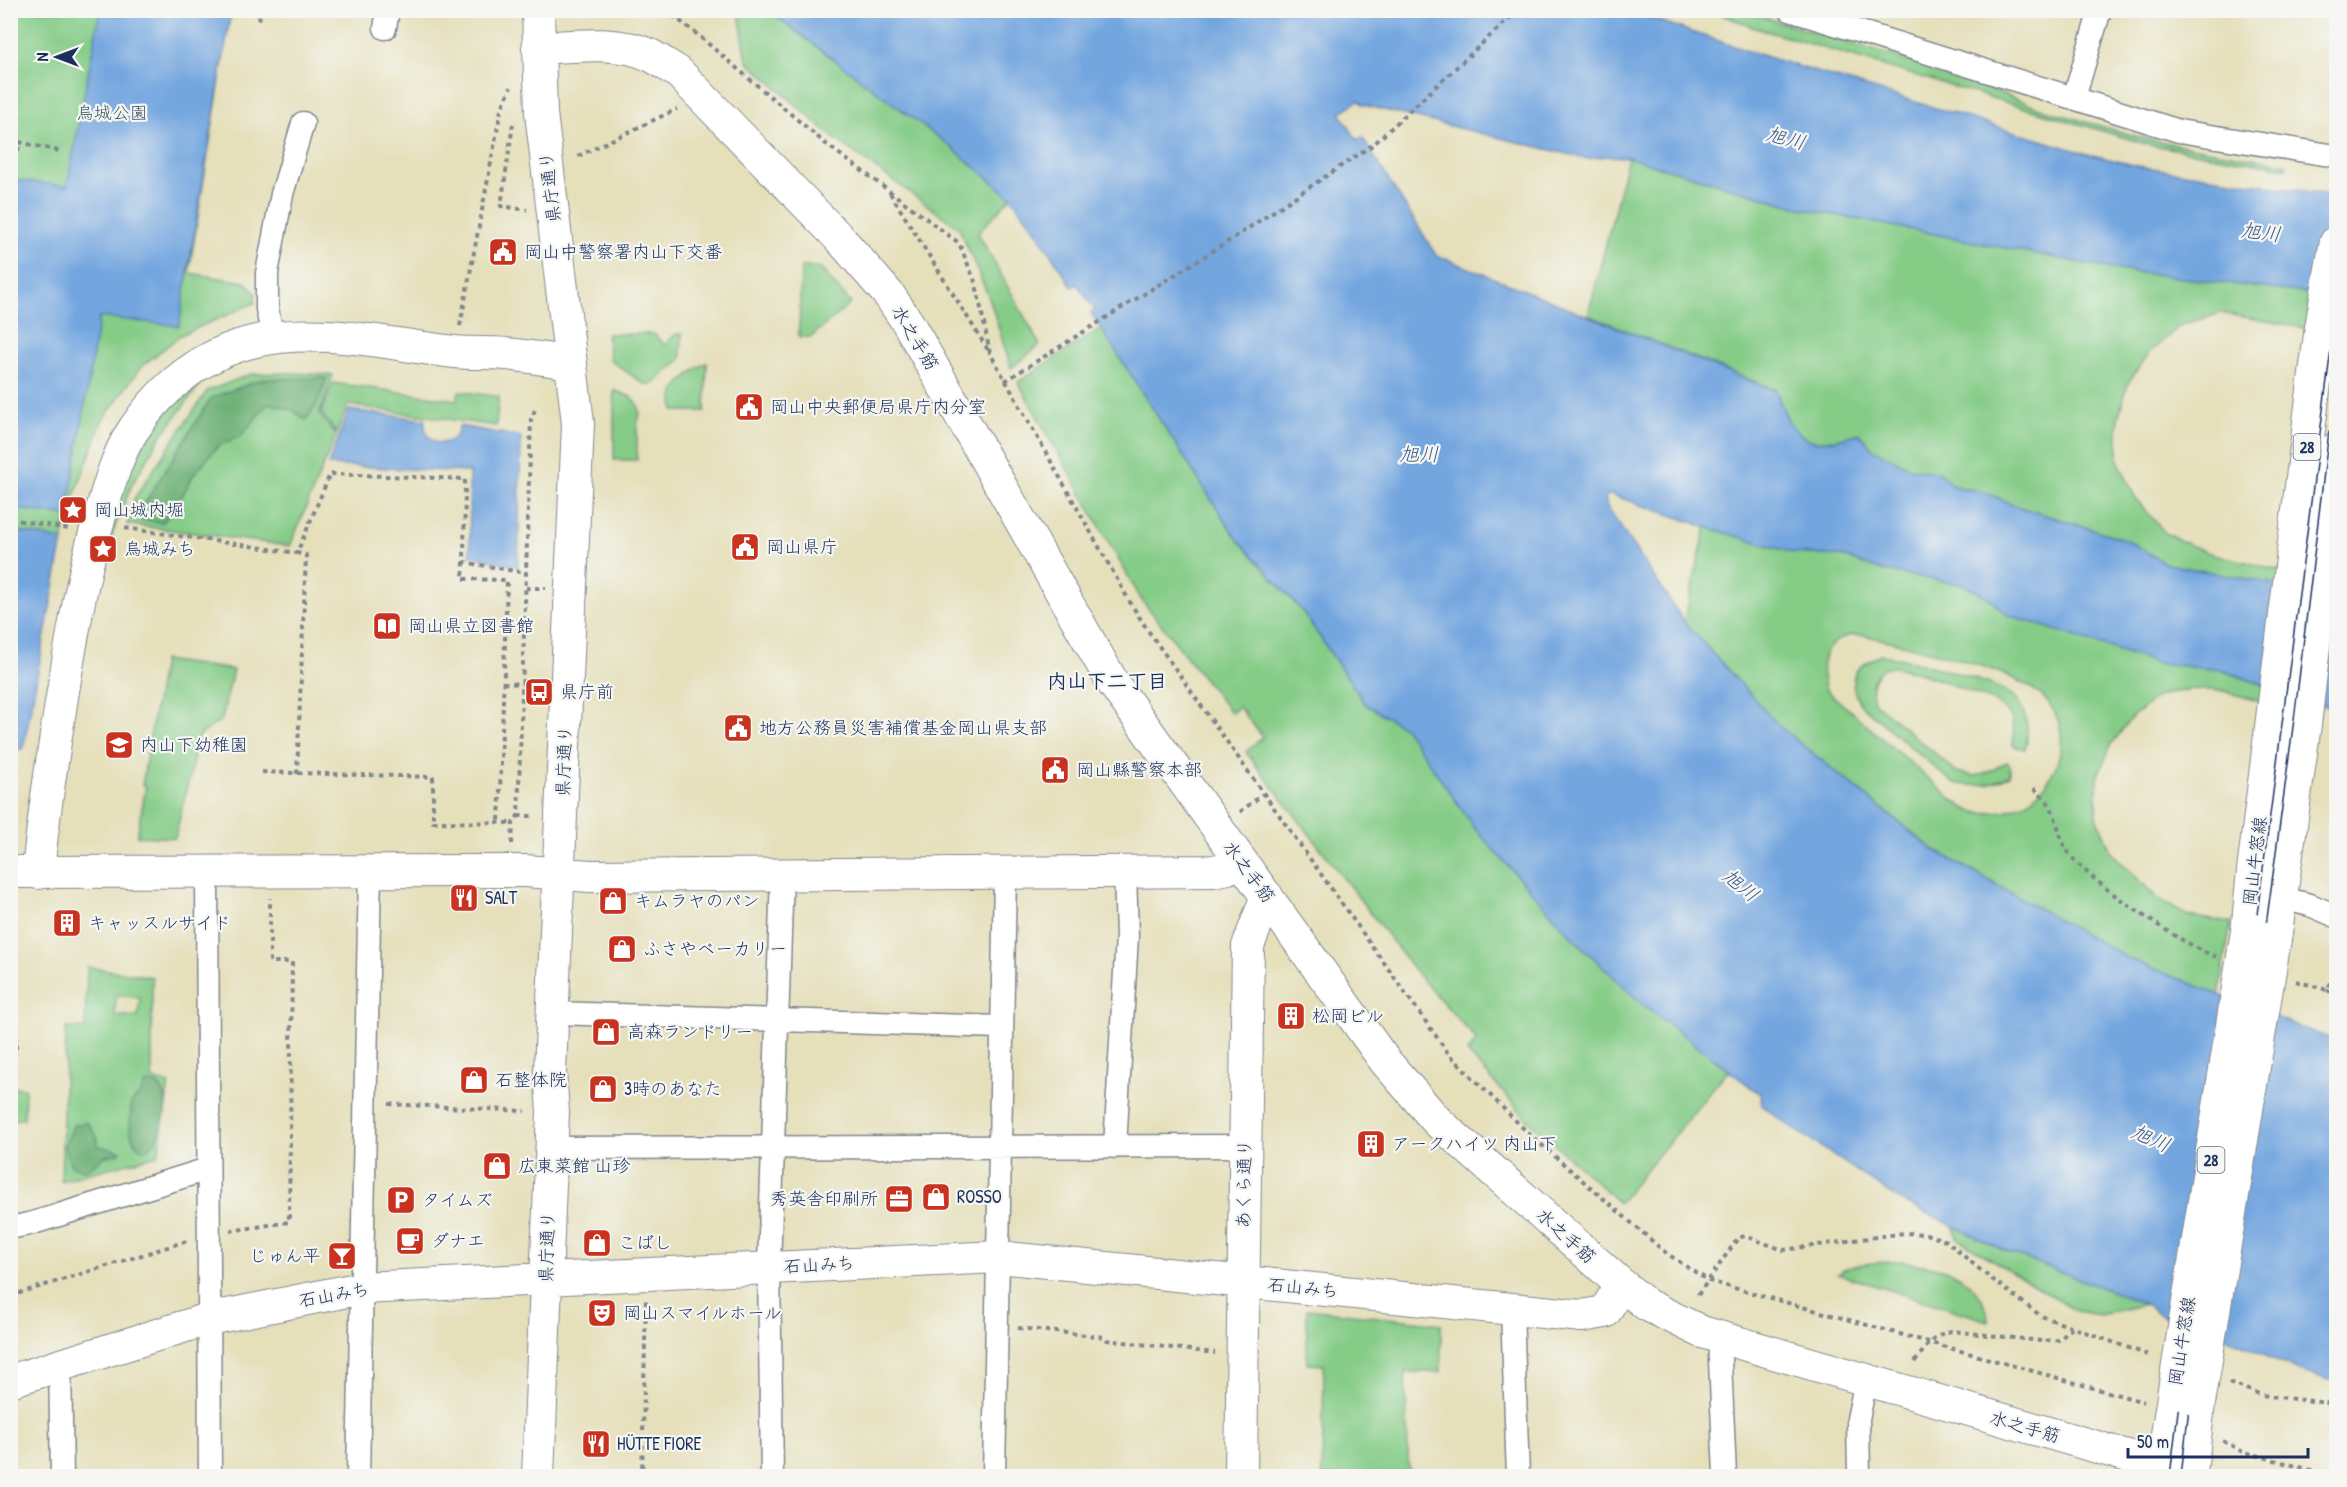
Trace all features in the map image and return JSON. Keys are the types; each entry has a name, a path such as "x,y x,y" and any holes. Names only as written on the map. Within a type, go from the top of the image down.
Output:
{"main road":[{"name":"岡山牛窓線","path":"2261,932 2281,898 2306,714 2325,349 2337,243"},
{"name":"岡山牛窓線","path":"2180,1474 2186,1394 2261,932 2274,708 2314,559 2337,449"}],"street":[{"name":"県庁通り","path":"538,10 541,113 578,423 550,1071 553,1112 538,1476"},
{"path":"1790,10 2179,131 2327,154"},
{"path":"2074,98 2100,10"},
{"name":"水之手筋","path":"538,48 582,45 618,47 649,55 678,72 842,241 889,295 908,323 1113,683 1385,1061 1437,1121 1620,1284 1647,1305 1685,1325 1719,1337 2180,1474"},
{"path":"273,338 267,309 267,273 282,194 303,123"},
{"path":"571,363 506,354 458,352 337,336 273,338 254,341 226,351 181,376 147,411 131,434 119,459 90,548 80,594 41,832 24,872 525,871 590,876 1125,872 1214,871 1228,868 1240,861"},
{"path":"207,871 210,1476"},
{"path":"358,1476 370,871"},
{"path":"1115,1147 1127,936 1125,872"},
{"path":"994,1476 1005,873"},
{"path":"772,1476 769,1267 782,874"},
{"name":"あくら通り","path":"1241,1476 1248,946 1267,896"},
{"path":"2281,898 2310,904 2337,916"},
{"path":"553,1013 1001,1027"},
{"path":"551,1148 1244,1146"},
{"path":"10,1228 208,1169"},
{"name":"石山みち","path":"10,1381 208,1318 363,1288 998,1257 1582,1316 1605,1312 1620,1284"},
{"path":"1512,1310 1518,1476"},
{"path":"1719,1337 1725,1476"},
{"path":"60,1365 62,1476"},
{"path":"1859,1476 1858,1419 1866,1380"}],"path":[{"path":"259,20 261,10"},
{"path":"665,10 692,30 826,144 959,243 976,284 990,353"},
{"path":"1005,381 1232,239 1374,144 1518,10"},
{"path":"460,326 501,110 511,87"},
{"path":"578,156 677,109"},
{"path":"514,114 501,206 528,210"},
{"path":"10,151 18,152 19,142 59,151"},
{"path":"888,191 990,353 1149,632 1448,1053 1537,1141 1666,1253 1709,1281 1929,1343 2186,1394 2262,1395 2337,1404"},
{"path":"512,851 513,823 518,816 531,419 535,410"},
{"path":"297,553 330,474 465,479 464,579 507,580 499,823"},
{"path":"10,519 65,528"},
{"path":"118,526 306,555 297,774"},
{"path":"464,562 526,573"},
{"path":"525,588 546,588"},
{"path":"504,683 522,684"},
{"path":"262,772 433,777 433,822 513,823"},
{"path":"2034,788 2048,803 2067,851 2084,871 2187,943 2219,957"},
{"path":"1244,810 1263,794"},
{"path":"518,816 538,816"},
{"path":"2327,990 2337,968"},
{"path":"2294,980 2337,994"},
{"path":"10,993 16,999 16,1054"},
{"path":"366,1103 553,1112"},
{"path":"1698,1295 1738,1238 1746,1236 1783,1250 1904,1233 1926,1234 1946,1241 2041,1316 2152,1356"},
{"path":"642,1476 646,1290"},
{"path":"996,1326 1105,1337 1107,1340 1224,1354"},
{"path":"1915,1362 1929,1343 1941,1333 1951,1331 2042,1341 2059,1340 2073,1328"},
{"path":"2217,1434 2225,1444 2241,1451 2334,1476"}],"green space":[{"name":"烏城公園","path":"11,11 231,11 189,273 245,282 256,293 255,303 181,335 141,367 103,419 67,516 23,749 11,749"},
{"path":"729,11 769,11 946,143 1011,197 978,233 1040,345 1011,368 990,300 959,228 831,136 747,61 739,13"},
{"path":"1712,11 1742,11 1947,72 2045,110 2146,139 2286,164 2286,168 2146,144 1756,28"},
{"path":"1628,157 1800,208 2119,270 2314,294 2310,329 2221,313 2181,325 2150,352 2128,383 2118,418 2118,460 2136,499 2166,534 2206,552 2282,571 2280,585 2166,564 2127,540 2019,507 1984,492 1953,486 1939,473 1910,468 1874,450 1859,434 1827,441 1807,439 1792,427 1776,390 1588,315"},
{"path":"801,267 819,267 851,303 811,337 799,337"},
{"path":"1101,328 1235,536 1303,612 1365,704 1405,728 1476,830 1576,941 1640,1002 1728,1070 1619,1203 1527,1119 1467,1052 1477,1040 1419,976 1246,752 1263,737 1239,707 1231,713 1141,599 1018,382"},
{"path":"607,334 654,334 664,345 676,334 682,334 681,359 652,385 644,384 610,360"},
{"path":"707,363 705,411 674,411 675,390 699,367"},
{"path":"251,374 333,375 319,414 336,435 290,546 127,524 135,497 207,391"},
{"path":"327,378 317,404 306,420 292,410 268,403 241,436 218,446 194,474 176,507 162,523 140,519 139,512 211,398 262,379"},
{"path":"197,383 199,386 161,436 132,484 109,543 104,540 123,483 142,442 156,424"},
{"path":"333,383 457,400 459,391 499,397 496,426 348,405 337,433 321,413"},
{"path":"614,390 631,397 638,405 640,414 637,424 637,460 614,460"},
{"path":"1706,527 1794,553 1841,556 1880,570 1965,585 1988,597 2006,614 2157,663 2221,670 2266,686 2264,703 2224,691 2191,689 2158,696 2132,717 2111,745 2097,778 2097,816 2111,852 2159,900 2188,916 2231,923 2219,996 2127,958 1933,849 1780,727 1684,622","holes":["1851,635 1864,635 1983,667 2027,685 2042,696 2055,712 2061,730 2061,749 2055,768 2046,784 2032,798 2015,808 1996,812 1972,811 1953,800 1826,690 1822,671 1828,649 1834,643"]},
{"path":"1881,655 1972,678 2014,697 2025,715 2027,736 2025,749 2013,746 2012,719 1993,701 1922,674 1895,667 1886,667 1880,671 1872,687 1875,703 1957,772 1974,776 1985,774 2007,762 2010,765 2010,775 1982,785 1953,783 1860,704 1853,686 1855,673 1865,663"},
{"path":"163,660 233,670 222,719 199,736 175,838 137,836 146,786 142,785"},
{"path":"87,967 152,977 152,1079 169,1084 158,1155 61,1181 66,1028 85,1028","holes":["116,995 140,998 138,1017 115,1015"]},
{"path":"145,1083 157,1084 164,1093 166,1103 164,1119 158,1135 150,1147 145,1150 134,1142 130,1124 131,1103 140,1094"},
{"path":"11,1087 25,1088 24,1119 11,1119"},
{"path":"87,1122 97,1137 98,1146 121,1151 118,1154 105,1156 85,1171 71,1165 64,1147 74,1125"},
{"path":"1953,1226 2003,1250 2145,1304 2100,1315 2076,1311 1958,1239"},
{"path":"1902,1261 1943,1269 1956,1274 1970,1284 1981,1298 1988,1321 1838,1274 1860,1265"},
{"path":"1307,1309 1441,1324 1441,1372 1405,1372 1409,1476 1322,1476 1324,1365 1307,1364"}],"water":[{"name":"烏城公園","path":"100,11 231,11 179,326 99,317 67,516 11,508 11,180 67,186"},
{"name":"旭川","path":"769,11 1630,11 1748,51 2084,153 2138,166 2336,196 2336,295 2314,294 2119,270 1800,208 1628,157 1605,156 1588,159 1363,105 1359,100 1340,113 1357,140 1362,137 1436,255 1776,391 1792,427 1807,439 1827,441 1859,434 1874,450 1910,468 1939,473 1953,486 1984,492 2019,507 2127,540 2166,564 2280,585 2336,600 2336,710 2221,670 2157,663 2006,614 1988,597 1965,585 1880,570 1841,556 1794,553 1706,527 1609,494 1605,498 1607,507 1684,622 1780,727 1932,849 2127,958 2336,1041 2336,1382 2299,1371 2223,1336 2164,1317 2145,1304 2003,1250 1900,1200 1778,1118 1762,1105 1761,1095 1640,1002 1576,941 1476,830 1405,728 1365,704 1303,612 1235,536 1091,313 1095,310 1077,284 1072,287 1011,197 946,143"},
{"path":"349,410 425,420 427,434 438,443 452,439 457,434 459,426 521,437 518,567 470,555 469,472 328,465"},
{"path":"11,530 63,540 23,749 11,749"}],"tram line":[{"path":"2170,1476 2180,1395 2255,930 2336,311"},
{"path":"2181,1476 2190,1400 2265,933 2295,712 2329,431"}],"place":[{"name":"岡山中警察署内山下交番","path":"503,252"},
{"name":"岡山中央郵便局県庁内分室","path":"749,407"},
{"name":"岡山城内堀","path":"73,510"},
{"name":"岡山県庁","path":"745,547"},
{"name":"烏城みち","path":"103,549"},
{"name":"岡山県立図書館","path":"387,626"},
{"name":"県庁前","path":"539,692"},
{"name":"地方公務員災害補償基金岡山県支部","path":"738,728"},
{"name":"内山下幼稚園","path":"119,745"},
{"name":"岡山縣警察本部","path":"1055,770"},
{"name":"SALT","path":"464,898"},
{"name":"キムラヤのパン","path":"613,901"},
{"name":"キャッスルサイド","path":"67,923"},
{"name":"ふさやベーカリー","path":"622,949"},
{"name":"松岡ビル","path":"1291,1016"},
{"name":"高森ランドリー","path":"606,1032"},
{"name":"石整体院","path":"474,1080"},
{"name":"3時のあなた","path":"603,1089"},
{"name":"アークハイツ 内山下","path":"1371,1144"},
{"name":"広東菜館 山珍","path":"497,1166"},
{"name":"ROSSO","path":"936,1197"},
{"name":"秀英舎印刷所","path":"899,1199"},
{"name":"タイムズ","path":"401,1200"},
{"name":"ダナエ","path":"410,1241"},
{"name":"こばし","path":"597,1243"},
{"name":"じゅん平","path":"342,1256"},
{"name":"岡山スマイルホール","path":"602,1313"},
{"name":"HÜTTE FIORE","path":"596,1444"}],"district":[{"name":"内山下二丁目","path":"1107,681"}]}
